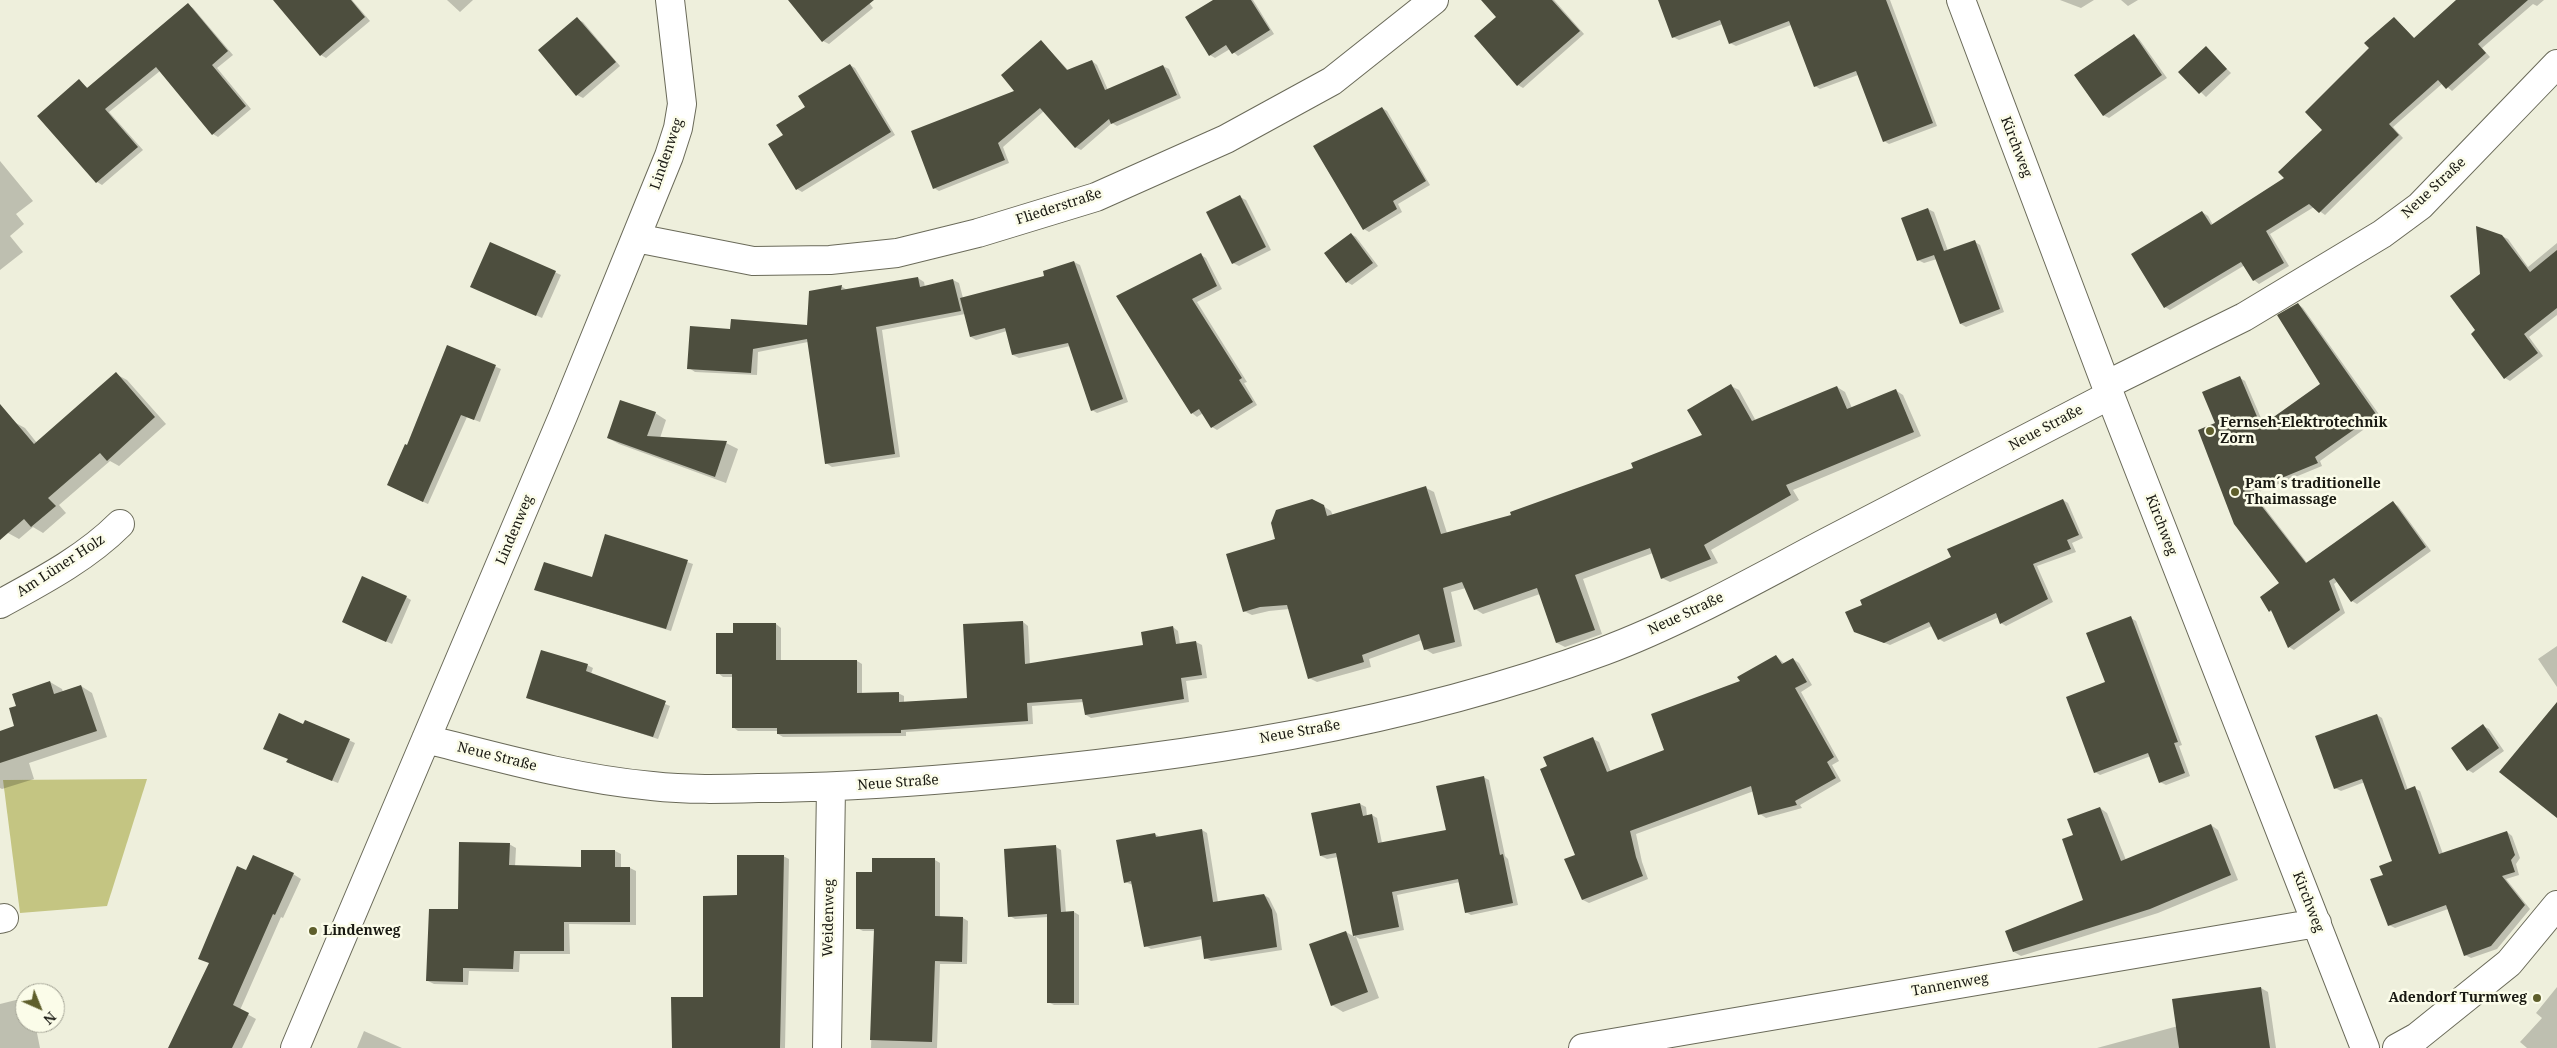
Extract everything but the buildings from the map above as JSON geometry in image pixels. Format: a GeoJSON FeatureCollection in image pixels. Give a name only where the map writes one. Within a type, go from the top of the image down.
{"type":"FeatureCollection","features":[{"type":"Feature","properties":{"kind":"street","name":"Lindenweg"},"geometry":{"type":"LineString","coordinates":[[295,1048],[564,416],[672,146],[678,128],[682,104],[670,0]]}},
{"type":"Feature","properties":{"kind":"street","name":"Fliederstraße"},"geometry":{"type":"LineString","coordinates":[[636,238],[753,261],[830,260],[897,253],[978,233],[1096,197],[1226,139],[1332,81],[1434,0]]}},
{"type":"Feature","properties":{"kind":"street","name":"Kirchweg"},"geometry":{"type":"LineString","coordinates":[[1960,0],[2108,390],[2365,1048]]}},
{"type":"Feature","properties":{"kind":"street","name":"Neue Straße"},"geometry":{"type":"LineString","coordinates":[[426,739],[581,777],[622,783],[656,787],[720,789],[831,787],[1035,771],[1213,747],[1384,716],[1519,680],[1606,650],[1712,601],[2244,317],[2382,234],[2420,206],[2557,64]]}},
{"type":"Feature","properties":{"kind":"street","name":"Am Lüner Holz"},"geometry":{"type":"LineString","coordinates":[[0,604],[44,580],[108,536],[120,524]]}},
{"type":"Feature","properties":{"kind":"street","name":"Weidenweg"},"geometry":{"type":"LineString","coordinates":[[827,1048],[831,787]]}},
{"type":"Feature","properties":{"kind":"street"},"geometry":{"type":"LineString","coordinates":[[2397,1048],[2417,1037],[2509,963],[2557,905]]}},
{"type":"Feature","properties":{"kind":"street","name":"Tannenweg"},"geometry":{"type":"LineString","coordinates":[[1583,1048],[2317,923]]}},
{"type":"Feature","properties":{"kind":"green space"},"geometry":{"type":"Polygon","coordinates":[[[147,779],[107,906],[20,913],[3,780],[147,779]]]}},
{"type":"Feature","properties":{"kind":"place","name":"Fernseh-Elektrotechnik Zorn"},"geometry":{"type":"Point","coordinates":[2210,431]}},
{"type":"Feature","properties":{"kind":"place","name":"Pam´s traditionelle Thaimassage"},"geometry":{"type":"Point","coordinates":[2235,492]}},
{"type":"Feature","properties":{"kind":"place","name":"Lindenweg"},"geometry":{"type":"Point","coordinates":[313,931]}},
{"type":"Feature","properties":{"kind":"place","name":"Adendorf Turmweg"},"geometry":{"type":"Point","coordinates":[2537,998]}}]}
